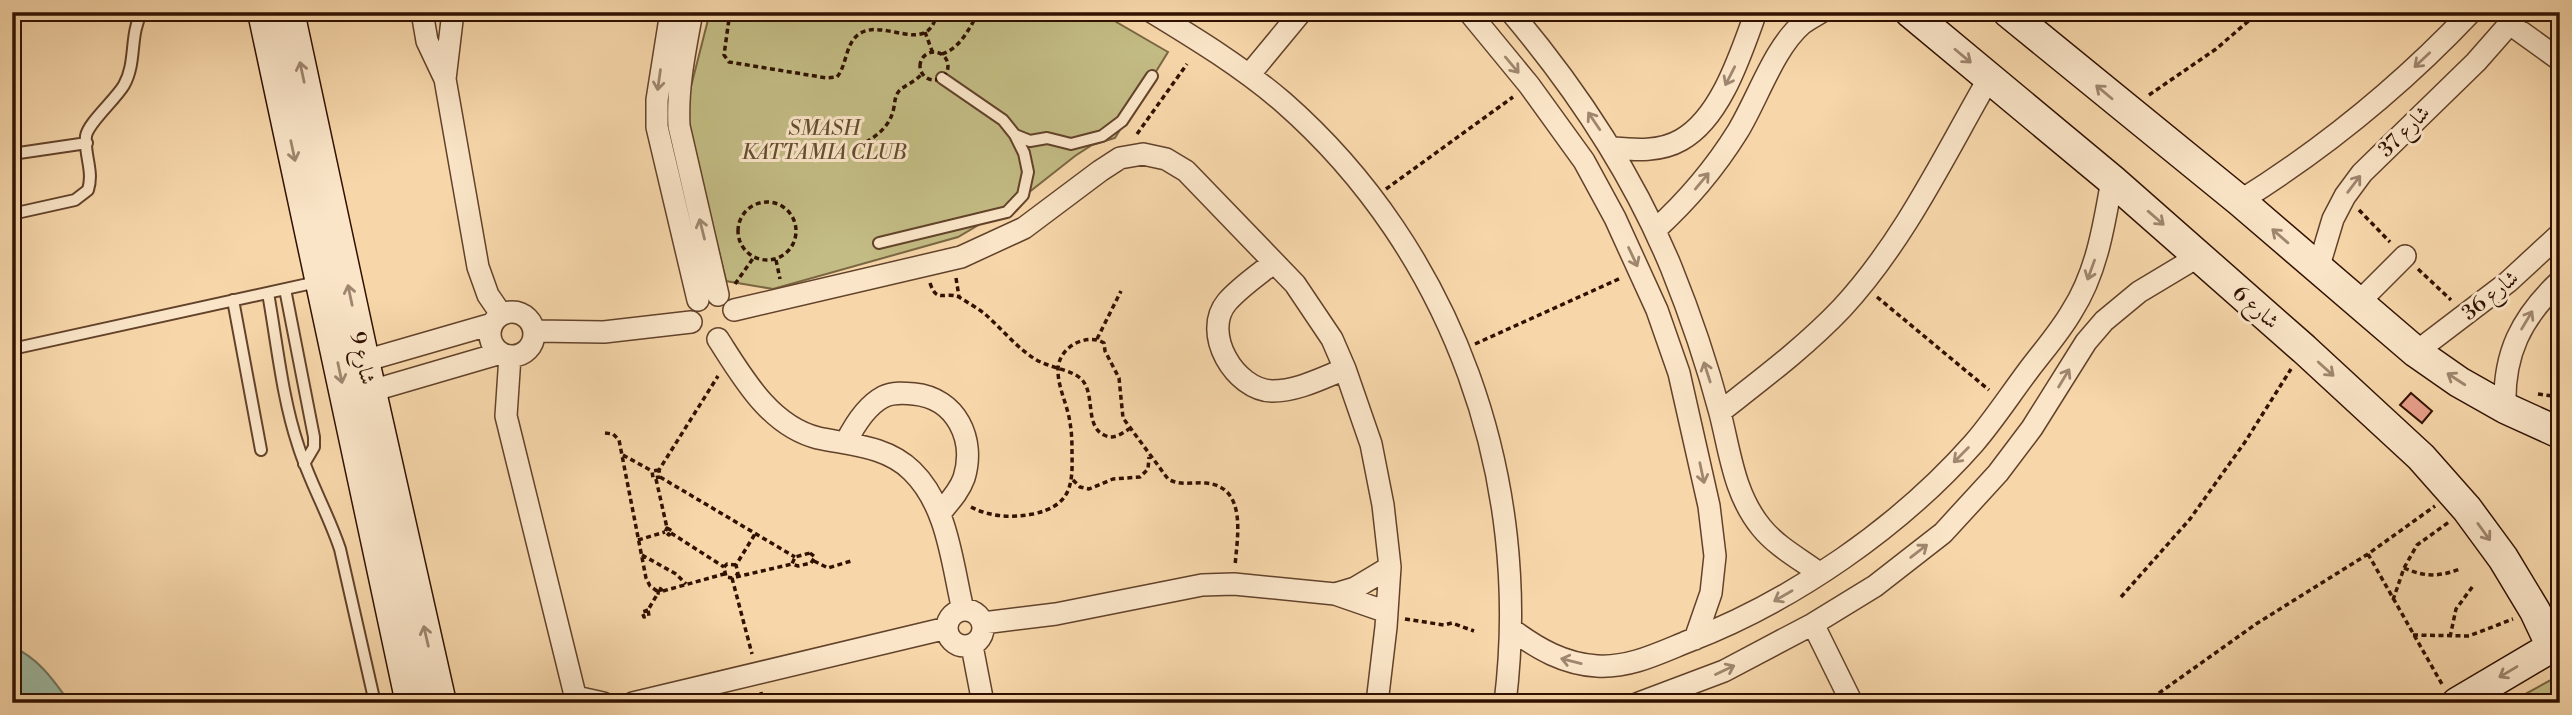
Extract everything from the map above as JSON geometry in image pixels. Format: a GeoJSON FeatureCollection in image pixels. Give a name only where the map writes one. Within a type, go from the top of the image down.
{"type":"FeatureCollection","features":[{"type":"Feature","properties":{"kind":"street","name":"شارع 9"},"geometry":{"type":"LineString","coordinates":[[263,12],[320,281],[425,698]]}},
{"type":"Feature","properties":{"kind":"street","name":"شارع 9"},"geometry":{"type":"LineString","coordinates":[[289,12],[371,391],[425,698]]}},
{"type":"Feature","properties":{"kind":"street"},"geometry":{"type":"LineString","coordinates":[[422,12],[427,41],[445,79],[478,267],[497,319],[490,335],[493,345],[506,355]]}},
{"type":"Feature","properties":{"kind":"street"},"geometry":{"type":"LineString","coordinates":[[445,79],[453,12]]}},
{"type":"Feature","properties":{"kind":"street"},"geometry":{"type":"LineString","coordinates":[[671,12],[657,100],[657,127],[719,301],[732,328],[718,339],[701,336],[691,322],[691,314],[719,301],[961,257],[1024,228],[1120,159],[1143,154],[1166,159],[1186,171],[1295,284],[1332,339],[1345,369],[1371,444],[1383,505],[1390,567],[1377,703]]}},
{"type":"Feature","properties":{"kind":"street"},"geometry":{"type":"LineString","coordinates":[[692,12],[680,78],[679,126],[719,301]]}},
{"type":"Feature","properties":{"kind":"street"},"geometry":{"type":"LineString","coordinates":[[1152,12],[1212,48],[1249,75],[1315,133],[1406,247],[1435,297],[1460,351],[1495,461],[1505,521],[1511,583],[1511,629],[1504,703]]}},
{"type":"Feature","properties":{"kind":"street"},"geometry":{"type":"LineString","coordinates":[[1249,75],[1301,12]]}},
{"type":"Feature","properties":{"kind":"street"},"geometry":{"type":"LineString","coordinates":[[1469,12],[1529,85],[1584,161],[1615,218],[1657,310],[1679,373],[1709,506],[1715,556],[1711,593],[1695,639]]}},
{"type":"Feature","properties":{"kind":"street"},"geometry":{"type":"LineString","coordinates":[[1511,12],[1559,71],[1613,148],[1655,230],[1672,268],[1720,412],[1738,487],[1761,527],[1783,548],[1819,573]]}},
{"type":"Feature","properties":{"kind":"street"},"geometry":{"type":"LineString","coordinates":[[1613,148],[1638,151],[1662,148],[1680,141],[1696,130],[1723,91],[1756,12]]}},
{"type":"Feature","properties":{"kind":"street"},"geometry":{"type":"LineString","coordinates":[[1655,230],[1682,205],[1712,170],[1738,131],[1781,49],[1802,24],[1821,12]]}},
{"type":"Feature","properties":{"kind":"street","name":"شارع 6"},"geometry":{"type":"LineString","coordinates":[[1910,12],[2112,180],[2304,349],[2412,449],[2461,501],[2503,558],[2556,644]]}},
{"type":"Feature","properties":{"kind":"street"},"geometry":{"type":"LineString","coordinates":[[2008,12],[2126,111],[2240,201],[2416,352],[2459,382],[2505,408],[2560,433]]}},
{"type":"Feature","properties":{"kind":"street","name":"شارع 37"},"geometry":{"type":"LineString","coordinates":[[2240,201],[2303,160],[2365,113],[2471,12]]}},
{"type":"Feature","properties":{"kind":"street"},"geometry":{"type":"LineString","coordinates":[[2515,18],[2560,60]]}},
{"type":"Feature","properties":{"kind":"street","name":"شارع 37"},"geometry":{"type":"LineString","coordinates":[[2318,269],[2333,219],[2345,196],[2362,173],[2476,62],[2515,18]]}},
{"type":"Feature","properties":{"kind":"street"},"geometry":{"type":"LineString","coordinates":[[1720,412],[1802,347],[1862,284],[1910,216],[1989,78]]}},
{"type":"Feature","properties":{"kind":"street"},"geometry":{"type":"LineString","coordinates":[[1511,629],[1537,649],[1567,661],[1598,666],[1630,664],[1695,639],[1781,597],[1851,553],[1915,501],[1974,443],[2073,311],[2091,272],[2112,180]]}},
{"type":"Feature","properties":{"kind":"street","name":"شارع 36"},"geometry":{"type":"LineString","coordinates":[[2416,352],[2508,282],[2560,234]]}},
{"type":"Feature","properties":{"kind":"street"},"geometry":{"type":"LineString","coordinates":[[1639,703],[1724,671],[1813,624],[1875,586],[1943,533],[1998,473],[2025,437],[2086,342],[2104,321],[2139,292],[2199,256]]}},
{"type":"Feature","properties":{"kind":"street"},"geometry":{"type":"LineString","coordinates":[[2358,303],[2405,256]]}},
{"type":"Feature","properties":{"kind":"street"},"geometry":{"type":"LineString","coordinates":[[1273,263],[1226,303],[1217,325],[1220,346],[1234,369],[1252,386],[1270,391],[1293,389],[1345,369]]}},
{"type":"Feature","properties":{"kind":"street","name":"شارع 36"},"geometry":{"type":"LineString","coordinates":[[2505,408],[2508,365],[2515,340],[2527,317],[2560,281]]}},
{"type":"Feature","properties":{"kind":"street"},"geometry":{"type":"LineString","coordinates":[[364,361],[518,312],[532,322],[535,331],[534,341],[529,349],[520,355],[506,355],[371,391]]}},
{"type":"Feature","properties":{"kind":"street"},"geometry":{"type":"LineString","coordinates":[[535,331],[604,332],[691,322]]}},
{"type":"Feature","properties":{"kind":"street"},"geometry":{"type":"LineString","coordinates":[[718,339],[746,383],[766,406],[789,425],[816,437],[846,442],[893,456],[913,471],[940,513],[962,610]]}},
{"type":"Feature","properties":{"kind":"street"},"geometry":{"type":"LineString","coordinates":[[506,355],[506,416],[577,700],[603,703]]}},
{"type":"Feature","properties":{"kind":"street"},"geometry":{"type":"LineString","coordinates":[[846,442],[862,415],[883,398],[900,392],[924,395],[946,407],[964,427],[967,452],[964,476],[957,493],[940,513]]}},
{"type":"Feature","properties":{"kind":"street"},"geometry":{"type":"LineString","coordinates":[[1335,594],[1355,588],[1390,567]]}},
{"type":"Feature","properties":{"kind":"street"},"geometry":{"type":"LineString","coordinates":[[983,623],[1056,614],[1202,585],[1234,584],[1335,594],[1387,614]]}},
{"type":"Feature","properties":{"kind":"street"},"geometry":{"type":"LineString","coordinates":[[962,610],[979,615],[983,623],[984,632],[972,646],[962,647],[948,636],[949,620],[962,610]]}},
{"type":"Feature","properties":{"kind":"street"},"geometry":{"type":"LineString","coordinates":[[1813,624],[1852,703]]}},
{"type":"Feature","properties":{"kind":"street"},"geometry":{"type":"LineString","coordinates":[[633,703],[947,628]]}},
{"type":"Feature","properties":{"kind":"street"},"geometry":{"type":"LineString","coordinates":[[2452,697],[2556,644]]}},
{"type":"Feature","properties":{"kind":"street"},"geometry":{"type":"LineString","coordinates":[[972,646],[983,703]]}},
{"type":"Feature","properties":{"kind":"lane"},"geometry":{"type":"LineString","coordinates":[[12,214],[75,200],[82,196],[91,181],[87,143],[89,128],[108,107],[130,73],[136,23],[142,12]]}},
{"type":"Feature","properties":{"kind":"lane"},"geometry":{"type":"LineString","coordinates":[[1016,135],[1031,141],[1047,138],[1071,144],[1102,136],[1122,121],[1152,76]]}},
{"type":"Feature","properties":{"kind":"lane"},"geometry":{"type":"LineString","coordinates":[[879,243],[1007,212],[1023,195],[1028,172],[1016,135],[1003,120],[942,78]]}},
{"type":"Feature","properties":{"kind":"lane"},"geometry":{"type":"LineString","coordinates":[[12,131],[14,153],[87,143]]}},
{"type":"Feature","properties":{"kind":"lane"},"geometry":{"type":"LineString","coordinates":[[984,219],[996,242]]}},
{"type":"Feature","properties":{"kind":"lane"},"geometry":{"type":"LineString","coordinates":[[12,349],[320,281]]}},
{"type":"Feature","properties":{"kind":"lane"},"geometry":{"type":"LineString","coordinates":[[285,289],[314,436],[314,447],[304,464]]}},
{"type":"Feature","properties":{"kind":"lane"},"geometry":{"type":"LineString","coordinates":[[268,293],[292,428],[304,464],[340,549],[375,703]]}},
{"type":"Feature","properties":{"kind":"lane"},"geometry":{"type":"LineString","coordinates":[[233,300],[261,450]]}},
{"type":"Feature","properties":{"kind":"path"},"geometry":{"type":"LineString","coordinates":[[730,12],[724,55],[730,62],[827,78],[836,77],[843,70],[849,48],[860,33],[878,30],[918,36],[935,22],[937,12]]}},
{"type":"Feature","properties":{"kind":"path"},"geometry":{"type":"LineString","coordinates":[[943,54],[952,51],[958,44],[979,12]]}},
{"type":"Feature","properties":{"kind":"path"},"geometry":{"type":"LineString","coordinates":[[2126,111],[2216,50],[2259,12]]}},
{"type":"Feature","properties":{"kind":"path"},"geometry":{"type":"LineString","coordinates":[[925,32],[932,51]]}},
{"type":"Feature","properties":{"kind":"path"},"geometry":{"type":"LineString","coordinates":[[1120,159],[1187,64]]}},
{"type":"Feature","properties":{"kind":"path"},"geometry":{"type":"LineString","coordinates":[[866,142],[879,134],[888,123],[900,90],[922,74]]}},
{"type":"Feature","properties":{"kind":"path"},"geometry":{"type":"LineString","coordinates":[[1371,200],[1529,85]]}},
{"type":"Feature","properties":{"kind":"path"},"geometry":{"type":"LineString","coordinates":[[761,202],[779,204],[796,224],[794,241],[790,249],[775,259],[754,257],[741,244],[741,218],[746,211],[761,202]]}},
{"type":"Feature","properties":{"kind":"path"},"geometry":{"type":"LineString","coordinates":[[719,301],[754,257]]}},
{"type":"Feature","properties":{"kind":"path"},"geometry":{"type":"LineString","coordinates":[[959,297],[956,280],[961,257]]}},
{"type":"Feature","properties":{"kind":"path"},"geometry":{"type":"LineString","coordinates":[[924,265],[933,292],[939,296],[959,297],[983,312],[1034,358],[1058,370],[1071,371],[1082,379],[1089,390],[1093,422],[1105,436],[1115,437],[1129,429]]}},
{"type":"Feature","properties":{"kind":"path"},"geometry":{"type":"LineString","coordinates":[[1460,351],[1639,270]]}},
{"type":"Feature","properties":{"kind":"path"},"geometry":{"type":"LineString","coordinates":[[1862,284],[2004,402]]}},
{"type":"Feature","properties":{"kind":"path"},"geometry":{"type":"LineString","coordinates":[[1097,339],[1121,291]]}},
{"type":"Feature","properties":{"kind":"path"},"geometry":{"type":"LineString","coordinates":[[957,493],[972,508],[996,516],[1021,516],[1057,506],[1073,480],[1071,425],[1058,370],[1060,359],[1075,343],[1097,339],[1104,343],[1105,351],[1119,378],[1123,418],[1168,480],[1174,483],[1209,483],[1223,489],[1233,500],[1238,514],[1234,584]]}},
{"type":"Feature","properties":{"kind":"path"},"geometry":{"type":"LineString","coordinates":[[2121,597],[2189,519],[2245,442],[2304,349]]}},
{"type":"Feature","properties":{"kind":"path"},"geometry":{"type":"LineString","coordinates":[[666,530],[659,470],[730,357]]}},
{"type":"Feature","properties":{"kind":"path"},"geometry":{"type":"LineString","coordinates":[[605,433],[613,434],[619,440],[646,578],[650,586],[659,591],[724,574],[733,578],[792,564],[797,566],[814,561],[828,568],[851,561]]}},
{"type":"Feature","properties":{"kind":"path"},"geometry":{"type":"LineString","coordinates":[[622,454],[652,471],[659,470]]}},
{"type":"Feature","properties":{"kind":"path"},"geometry":{"type":"LineString","coordinates":[[1073,480],[1080,487],[1090,489],[1114,479],[1140,477],[1148,469],[1149,457]]}},
{"type":"Feature","properties":{"kind":"path"},"geometry":{"type":"LineString","coordinates":[[652,471],[653,478],[658,478],[795,558],[813,554],[814,561]]}},
{"type":"Feature","properties":{"kind":"path"},"geometry":{"type":"LineString","coordinates":[[2145,703],[2256,624],[2368,554],[2461,501]]}},
{"type":"Feature","properties":{"kind":"path"},"geometry":{"type":"LineString","coordinates":[[2393,600],[2404,568],[2417,545],[2461,501]]}},
{"type":"Feature","properties":{"kind":"path"},"geometry":{"type":"LineString","coordinates":[[638,540],[666,530]]}},
{"type":"Feature","properties":{"kind":"path"},"geometry":{"type":"LineString","coordinates":[[666,530],[724,567]]}},
{"type":"Feature","properties":{"kind":"path"},"geometry":{"type":"LineString","coordinates":[[755,534],[736,565],[738,569],[733,578],[757,674]]}},
{"type":"Feature","properties":{"kind":"path"},"geometry":{"type":"LineString","coordinates":[[2368,554],[2413,635],[2452,697]]}},
{"type":"Feature","properties":{"kind":"path"},"geometry":{"type":"LineString","coordinates":[[641,555],[676,574],[686,584]]}},
{"type":"Feature","properties":{"kind":"path"},"geometry":{"type":"LineString","coordinates":[[792,564],[795,558]]}},
{"type":"Feature","properties":{"kind":"path"},"geometry":{"type":"LineString","coordinates":[[724,567],[727,564],[736,565]]}},
{"type":"Feature","properties":{"kind":"path"},"geometry":{"type":"LineString","coordinates":[[724,567],[724,574]]}},
{"type":"Feature","properties":{"kind":"path"},"geometry":{"type":"LineString","coordinates":[[2404,568],[2431,576],[2460,569]]}},
{"type":"Feature","properties":{"kind":"path"},"geometry":{"type":"LineString","coordinates":[[2450,637],[2456,609],[2473,586]]}},
{"type":"Feature","properties":{"kind":"path"},"geometry":{"type":"LineString","coordinates":[[648,610],[659,591]]}},
{"type":"Feature","properties":{"kind":"path"},"geometry":{"type":"LineString","coordinates":[[2413,635],[2469,636],[2535,611]]}},
{"type":"Feature","properties":{"kind":"path"},"geometry":{"type":"LineString","coordinates":[[1387,614],[1444,625],[1452,622],[1474,631]]}},
{"type":"Feature","properties":{"kind":"green space","name":"SMASH KATTAMIA CLUB"},"geometry":{"type":"Polygon","coordinates":[[[710,12],[1099,12],[1168,52],[1115,138],[1092,145],[1075,156],[1014,204],[958,237],[773,289],[726,281],[685,110],[710,12]]]}},
{"type":"Feature","properties":{"kind":"green space"},"geometry":{"type":"Polygon","coordinates":[[[2560,675],[2560,703],[2509,703],[2560,675]]]}},
{"type":"Feature","properties":{"kind":"shaded area"},"geometry":{"type":"Polygon","coordinates":[[[12,647],[38,663],[70,703],[12,703],[12,647]]]}},
{"type":"Feature","properties":{"kind":"building"},"geometry":{"type":"Polygon","coordinates":[[[2411,393],[2432,411],[2422,423],[2400,405],[2411,393]]]}}]}
